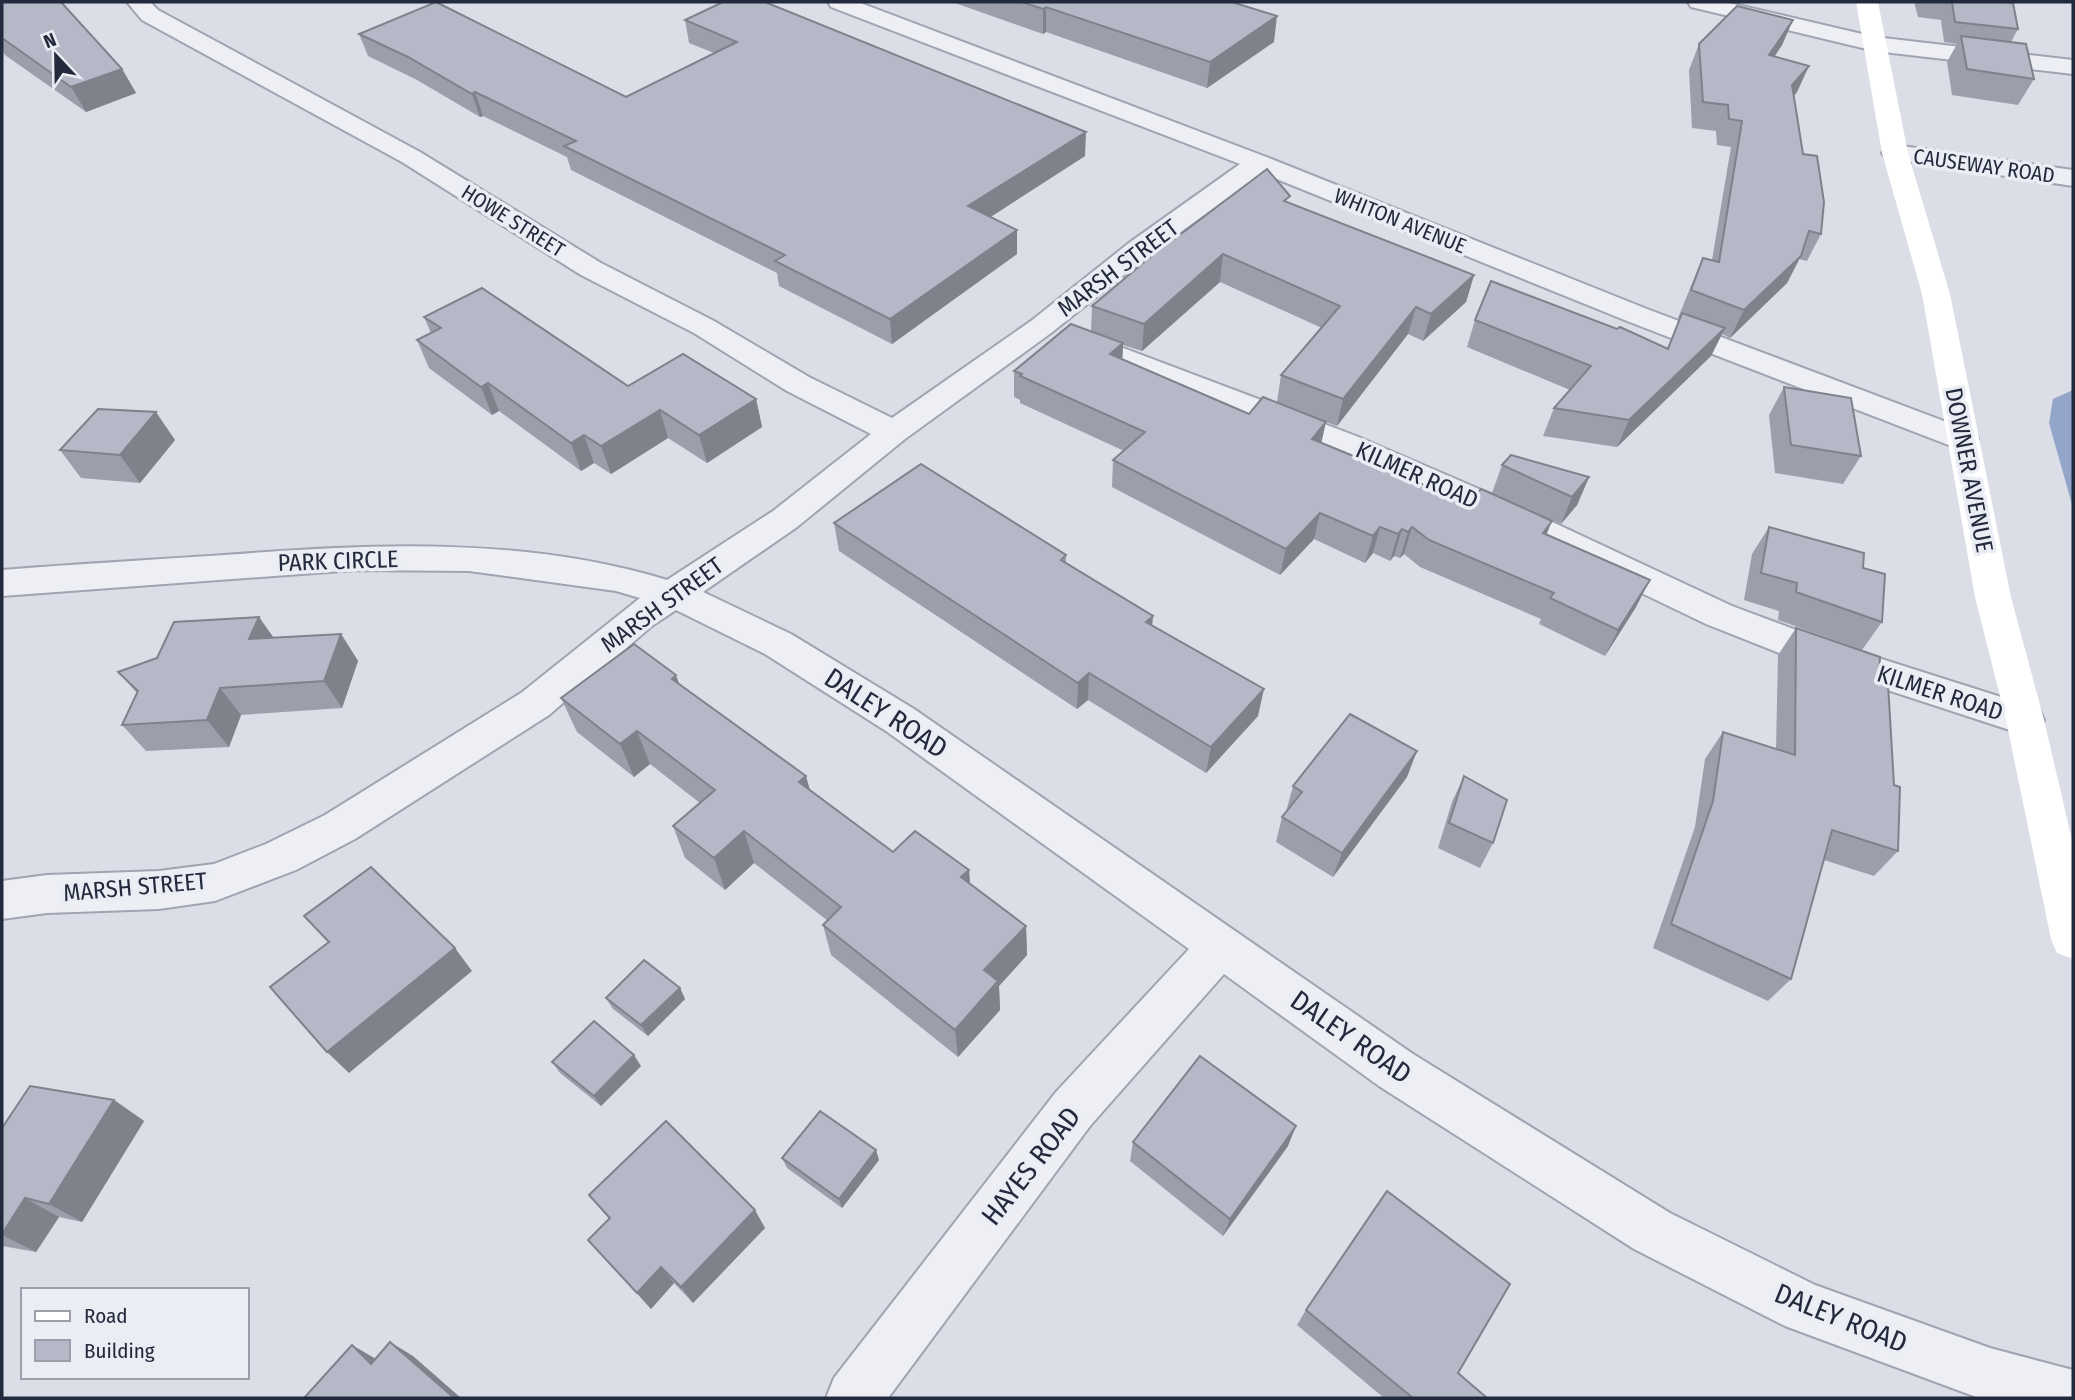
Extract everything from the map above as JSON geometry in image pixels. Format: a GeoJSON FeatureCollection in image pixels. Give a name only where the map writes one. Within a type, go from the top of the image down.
{"type":"FeatureCollection","features":[{"type":"Feature","properties":{"kind":"street","name":"HOWE STREET"},"geometry":{"type":"LineString","coordinates":[[138,2],[150,15],[401,151],[591,269],[704,327],[798,384],[894,432]]}},
{"type":"Feature","properties":{"kind":"street","name":"WHITON AVENUE"},"geometry":{"type":"LineString","coordinates":[[838,2],[1260,163],[1624,310],[1962,439]]}},
{"type":"Feature","properties":{"kind":"street"},"geometry":{"type":"LineString","coordinates":[[1699,2],[1875,44],[2073,67]]}},
{"type":"Feature","properties":{"kind":"street","name":"DOWNER AVENUE"},"geometry":{"type":"LineString","coordinates":[[1867,2],[1895,153],[1936,294],[1993,597],[2025,720],[2073,939]]}},
{"type":"Feature","properties":{"kind":"street","name":"CAUSEWAY ROAD"},"geometry":{"type":"LineString","coordinates":[[1895,153],[2073,178]]}},
{"type":"Feature","properties":{"kind":"street","name":"MARSH STREET"},"geometry":{"type":"LineString","coordinates":[[2,900],[47,894],[159,890],[215,882],[281,857],[340,827],[535,704],[640,616],[785,519],[894,432],[1041,327],[1139,249],[1260,163]]}},
{"type":"Feature","properties":{"kind":"street","name":"KILMER ROAD"},"geometry":{"type":"LineString","coordinates":[[1041,327],[1140,362],[1345,443],[1504,513],[1719,615],[1815,652],[2025,720]]}},
{"type":"Feature","properties":{"kind":"street","name":"PARK CIRCLE"},"geometry":{"type":"LineString","coordinates":[[2,583],[356,558],[470,559],[617,578],[671,595]]}},
{"type":"Feature","properties":{"kind":"street","name":"DALEY ROAD"},"geometry":{"type":"LineString","coordinates":[[671,595],[690,601],[778,644],[901,720],[1396,1070],[1652,1231],[1804,1307],[1990,1375],[2073,1398]]}},
{"type":"Feature","properties":{"kind":"street","name":"HAYES ROAD"},"geometry":{"type":"LineString","coordinates":[[853,1398],[1073,1110],[1221,946]]}},
{"type":"Feature","properties":{"kind":"water"},"geometry":{"type":"Polygon","coordinates":[[[2073,390],[2073,508],[2049,423],[2053,399],[2073,390]]]}},
{"type":"Feature","properties":{"kind":"building"},"geometry":{"type":"Polygon","coordinates":[[[2,2],[61,2],[122,69],[71,87],[2,38],[2,2]]]}},
{"type":"Feature","properties":{"kind":"building"},"geometry":{"type":"Polygon","coordinates":[[[436,2],[626,97],[737,42],[685,20],[723,2],[765,2],[1086,132],[968,206],[1017,230],[890,319],[775,261],[785,255],[564,146],[576,141],[475,92],[472,94],[408,57],[359,34],[436,2]]]}},
{"type":"Feature","properties":{"kind":"building"},"geometry":{"type":"Polygon","coordinates":[[[1022,2],[1232,2],[1277,16],[1210,62],[1046,7],[1043,9],[1022,2]]]}},
{"type":"Feature","properties":{"kind":"building"},"geometry":{"type":"Polygon","coordinates":[[[1952,2],[2013,3],[2018,29],[1955,22],[1952,2]]]}},
{"type":"Feature","properties":{"kind":"building"},"geometry":{"type":"Polygon","coordinates":[[[1737,6],[1793,20],[1769,55],[1809,66],[1792,85],[1803,154],[1817,156],[1824,202],[1821,234],[1809,231],[1801,256],[1744,310],[1691,290],[1703,258],[1719,262],[1742,121],[1729,119],[1728,105],[1703,102],[1699,44],[1737,6]]]}},
{"type":"Feature","properties":{"kind":"building"},"geometry":{"type":"Polygon","coordinates":[[[1961,36],[2026,44],[2034,79],[1967,69],[1961,36]]]}},
{"type":"Feature","properties":{"kind":"building"},"geometry":{"type":"Polygon","coordinates":[[[1267,169],[1290,196],[1284,201],[1474,275],[1431,314],[1416,307],[1343,399],[1281,375],[1340,306],[1223,254],[1144,324],[1092,306],[1149,258],[1267,169]]]}},
{"type":"Feature","properties":{"kind":"building"},"geometry":{"type":"Polygon","coordinates":[[[1491,281],[1617,329],[1620,327],[1668,349],[1682,313],[1725,328],[1629,420],[1554,408],[1591,366],[1475,320],[1491,281]]]}},
{"type":"Feature","properties":{"kind":"building"},"geometry":{"type":"Polygon","coordinates":[[[482,288],[628,386],[683,354],[756,399],[699,435],[660,410],[601,446],[584,435],[571,443],[488,383],[481,387],[417,340],[441,328],[424,317],[482,288]]]}},
{"type":"Feature","properties":{"kind":"building"},"geometry":{"type":"Polygon","coordinates":[[[1071,324],[1123,343],[1110,354],[1249,414],[1263,397],[1326,422],[1312,439],[1468,503],[1481,489],[1497,496],[1552,521],[1543,533],[1650,580],[1618,630],[1550,598],[1554,593],[1429,540],[1412,527],[1408,532],[1402,529],[1398,534],[1380,527],[1373,536],[1320,513],[1286,549],[1113,460],[1145,432],[1014,371],[1071,324]]]}},
{"type":"Feature","properties":{"kind":"building"},"geometry":{"type":"Polygon","coordinates":[[[1784,387],[1851,398],[1861,456],[1791,445],[1784,387]]]}},
{"type":"Feature","properties":{"kind":"building"},"geometry":{"type":"Polygon","coordinates":[[[98,409],[156,412],[120,455],[60,450],[98,409]]]}},
{"type":"Feature","properties":{"kind":"building"},"geometry":{"type":"Polygon","coordinates":[[[1511,455],[1589,477],[1572,497],[1502,465],[1511,455]]]}},
{"type":"Feature","properties":{"kind":"building"},"geometry":{"type":"Polygon","coordinates":[[[921,464],[1066,555],[1061,560],[1153,616],[1146,622],[1264,689],[1211,747],[1089,673],[1078,683],[834,523],[921,464]]]}},
{"type":"Feature","properties":{"kind":"building"},"geometry":{"type":"Polygon","coordinates":[[[1769,527],[1864,553],[1863,568],[1885,574],[1882,622],[1796,592],[1797,583],[1761,573],[1769,527]]]}},
{"type":"Feature","properties":{"kind":"building"},"geometry":{"type":"Polygon","coordinates":[[[259,617],[249,639],[341,634],[324,681],[220,688],[207,720],[122,725],[138,691],[118,672],[157,658],[174,622],[259,617]]]}},
{"type":"Feature","properties":{"kind":"building"},"geometry":{"type":"Polygon","coordinates":[[[1796,628],[1880,657],[1879,681],[1888,684],[1894,785],[1900,787],[1898,851],[1832,830],[1791,979],[1671,924],[1713,801],[1723,732],[1795,755],[1796,628]]]}},
{"type":"Feature","properties":{"kind":"building"},"geometry":{"type":"Polygon","coordinates":[[[634,644],[676,675],[672,679],[806,776],[799,782],[893,852],[915,831],[969,870],[961,877],[1026,926],[984,970],[998,981],[955,1030],[823,925],[841,907],[744,831],[714,858],[673,826],[715,790],[637,731],[620,744],[561,698],[634,644]]]}},
{"type":"Feature","properties":{"kind":"building"},"geometry":{"type":"Polygon","coordinates":[[[1350,714],[1417,751],[1342,853],[1282,817],[1302,792],[1293,786],[1350,714]]]}},
{"type":"Feature","properties":{"kind":"building"},"geometry":{"type":"Polygon","coordinates":[[[1464,776],[1507,800],[1493,843],[1449,823],[1464,776]]]}},
{"type":"Feature","properties":{"kind":"building"},"geometry":{"type":"Polygon","coordinates":[[[371,867],[455,948],[327,1052],[270,987],[329,942],[304,916],[371,867]]]}},
{"type":"Feature","properties":{"kind":"building"},"geometry":{"type":"Polygon","coordinates":[[[644,960],[680,988],[641,1025],[606,998],[644,960]]]}},
{"type":"Feature","properties":{"kind":"building"},"geometry":{"type":"Polygon","coordinates":[[[594,1021],[634,1055],[594,1096],[552,1062],[594,1021]]]}},
{"type":"Feature","properties":{"kind":"building"},"geometry":{"type":"Polygon","coordinates":[[[1200,1056],[1296,1126],[1230,1219],[1133,1142],[1200,1056]]]}},
{"type":"Feature","properties":{"kind":"building"},"geometry":{"type":"Polygon","coordinates":[[[30,1086],[114,1100],[49,1204],[25,1198],[2,1234],[2,1128],[30,1086]]]}},
{"type":"Feature","properties":{"kind":"building"},"geometry":{"type":"Polygon","coordinates":[[[820,1111],[876,1150],[839,1199],[782,1158],[820,1111]]]}},
{"type":"Feature","properties":{"kind":"building"},"geometry":{"type":"Polygon","coordinates":[[[666,1121],[755,1210],[681,1287],[661,1267],[637,1293],[588,1240],[610,1218],[589,1195],[666,1121]]]}},
{"type":"Feature","properties":{"kind":"building"},"geometry":{"type":"Polygon","coordinates":[[[1387,1191],[1510,1284],[1458,1373],[1487,1398],[1413,1398],[1306,1310],[1387,1191]]]}},
{"type":"Feature","properties":{"kind":"building"},"geometry":{"type":"Polygon","coordinates":[[[390,1342],[453,1397],[304,1398],[352,1345],[371,1364],[390,1342]]]}}]}
